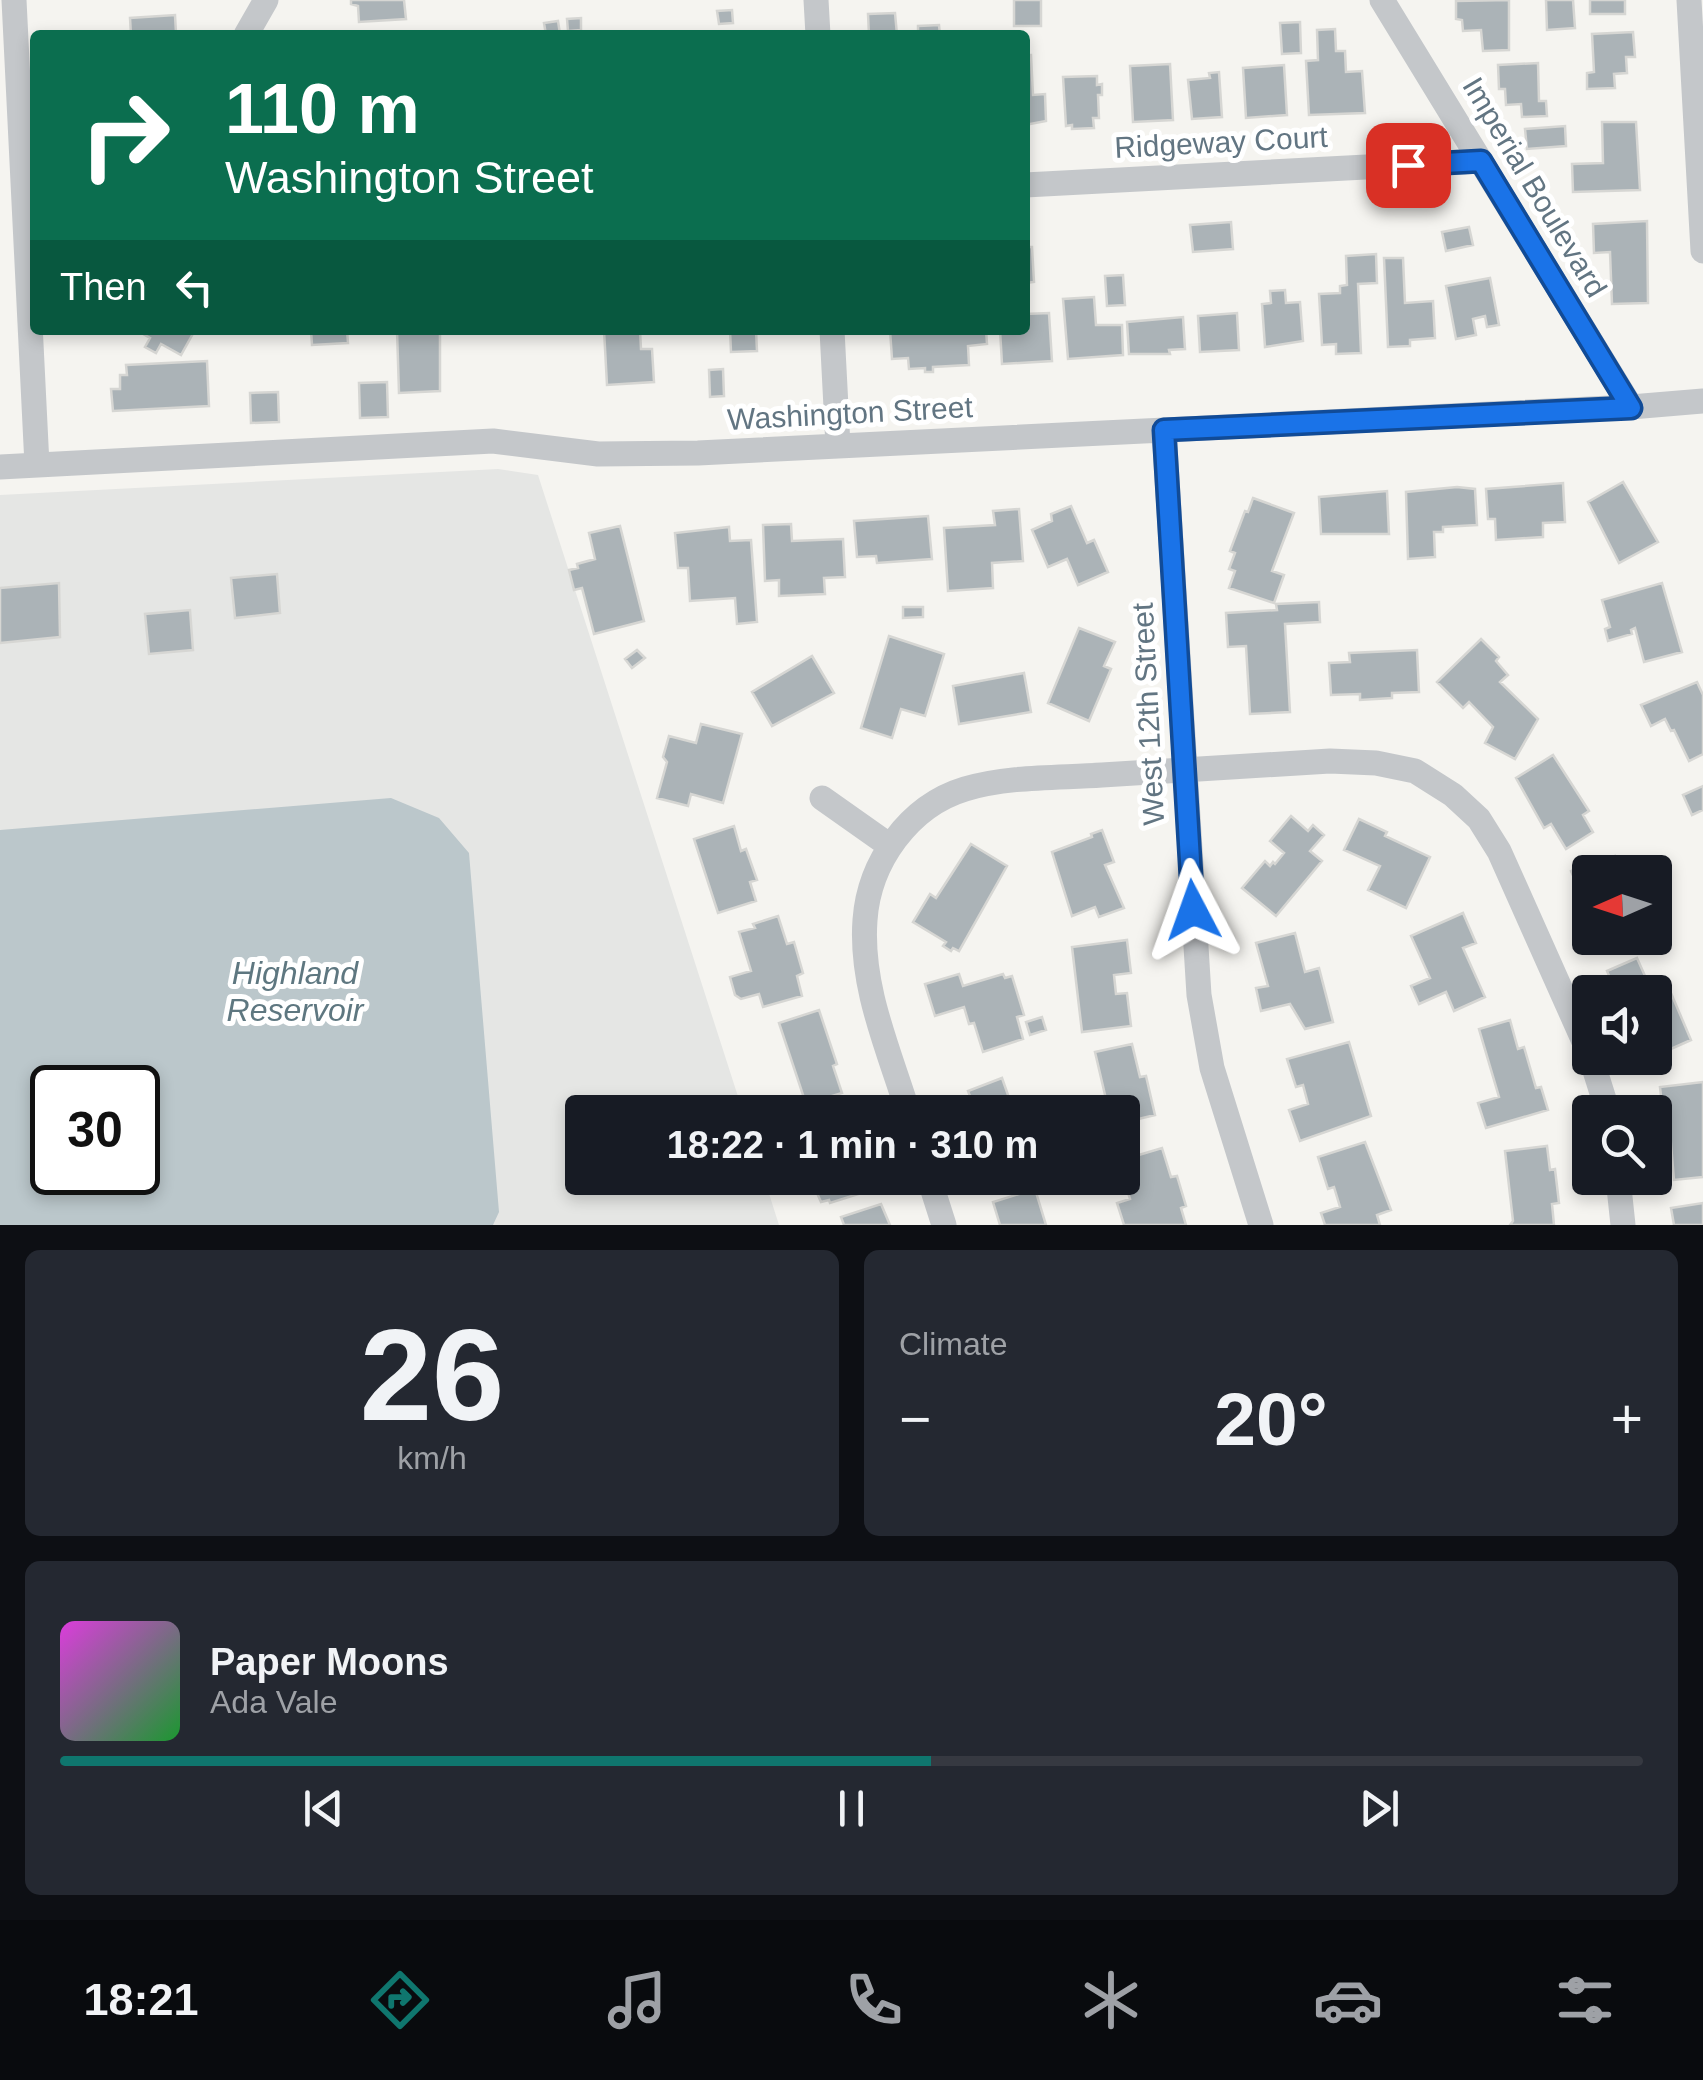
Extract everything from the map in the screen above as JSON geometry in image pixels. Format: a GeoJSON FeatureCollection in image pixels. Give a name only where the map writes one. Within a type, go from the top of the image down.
{"type":"FeatureCollection","features":[{"type":"Feature","properties":{"kind":"street"},"geometry":{"type":"LineString","coordinates":[[14,0],[30,266]]}},
{"type":"Feature","properties":{"kind":"street"},"geometry":{"type":"LineString","coordinates":[[249,30],[266,0]]}},
{"type":"Feature","properties":{"kind":"street"},"geometry":{"type":"LineString","coordinates":[[816,0],[818,30]]}},
{"type":"Feature","properties":{"kind":"street","name":"Imperial Boulevard"},"geometry":{"type":"LineString","coordinates":[[1382,0],[1631,408]]}},
{"type":"Feature","properties":{"kind":"street"},"geometry":{"type":"LineString","coordinates":[[1689,0],[1703,252]]}},
{"type":"Feature","properties":{"kind":"street","name":"Ridgeway Court"},"geometry":{"type":"LineString","coordinates":[[1030,186],[1481,161]]}},
{"type":"Feature","properties":{"kind":"street"},"geometry":{"type":"LineString","coordinates":[[34,335],[37,465]]}},
{"type":"Feature","properties":{"kind":"street"},"geometry":{"type":"LineString","coordinates":[[832,335],[838,446]]}},
{"type":"Feature","properties":{"kind":"street","name":"Washington Street"},"geometry":{"type":"LineString","coordinates":[[0,466],[493,441],[633,455],[1631,408],[1703,401]]}},
{"type":"Feature","properties":{"kind":"street","name":"West 12th Street"},"geometry":{"type":"LineString","coordinates":[[1164,430],[1203,1026],[1212,1068],[1261,1225]]}},
{"type":"Feature","properties":{"kind":"street"},"geometry":{"type":"LineString","coordinates":[[903,1095],[868,984],[865,918],[872,885],[890,846],[918,816],[963,790],[1025,779],[1330,762],[1376,763],[1414,771],[1453,795],[1479,820],[1500,851],[1572,1015]]}},
{"type":"Feature","properties":{"kind":"street"},"geometry":{"type":"LineString","coordinates":[[822,798],[890,846]]}},
{"type":"Feature","properties":{"kind":"street"},"geometry":{"type":"LineString","coordinates":[[934,1195],[944,1225]]}},
{"type":"Feature","properties":{"kind":"street"},"geometry":{"type":"LineString","coordinates":[[1620,1195],[1623,1225]]}},
{"type":"Feature","properties":{"kind":"shaded area"},"geometry":{"type":"Polygon","coordinates":[[[498,469],[538,475],[738,1095],[565,1095],[565,1195],[769,1195],[779,1225],[0,1225],[0,495],[498,469]]]}},
{"type":"Feature","properties":{"kind":"water","name":"Highland Reservoir"},"geometry":{"type":"Polygon","coordinates":[[[391,798],[439,818],[469,853],[499,1212],[493,1225],[0,1225],[0,830],[391,798]]]}},
{"type":"Feature","properties":{"kind":"building"},"geometry":{"type":"Polygon","coordinates":[[[351,0],[404,0],[406,19],[359,22],[358,6],[351,4],[351,0]]]}},
{"type":"Feature","properties":{"kind":"building"},"geometry":{"type":"Polygon","coordinates":[[[1014,0],[1041,0],[1041,26],[1014,26],[1014,0]]]}},
{"type":"Feature","properties":{"kind":"building"},"geometry":{"type":"Polygon","coordinates":[[[1509,0],[1509,50],[1483,51],[1481,30],[1463,31],[1462,20],[1456,19],[1456,1],[1509,0]]]}},
{"type":"Feature","properties":{"kind":"building"},"geometry":{"type":"Polygon","coordinates":[[[1546,0],[1573,0],[1575,28],[1547,30],[1546,0]]]}},
{"type":"Feature","properties":{"kind":"building"},"geometry":{"type":"Polygon","coordinates":[[[1590,0],[1625,0],[1625,14],[1590,14],[1590,0]]]}},
{"type":"Feature","properties":{"kind":"building"},"geometry":{"type":"Polygon","coordinates":[[[732,10],[733,23],[719,24],[717,11],[732,10]]]}},
{"type":"Feature","properties":{"kind":"building"},"geometry":{"type":"Polygon","coordinates":[[[895,13],[897,30],[869,30],[868,14],[895,13]]]}},
{"type":"Feature","properties":{"kind":"building"},"geometry":{"type":"Polygon","coordinates":[[[175,15],[176,30],[131,30],[130,18],[175,15]]]}},
{"type":"Feature","properties":{"kind":"building"},"geometry":{"type":"Polygon","coordinates":[[[581,18],[581,30],[568,30],[567,19],[581,18]]]}},
{"type":"Feature","properties":{"kind":"building"},"geometry":{"type":"Polygon","coordinates":[[[558,21],[559,30],[545,30],[544,23],[558,21]]]}},
{"type":"Feature","properties":{"kind":"building"},"geometry":{"type":"Polygon","coordinates":[[[1300,22],[1301,53],[1282,54],[1280,23],[1300,22]]]}},
{"type":"Feature","properties":{"kind":"building"},"geometry":{"type":"Polygon","coordinates":[[[939,25],[940,30],[918,30],[918,26],[939,25]]]}},
{"type":"Feature","properties":{"kind":"building"},"geometry":{"type":"Polygon","coordinates":[[[1335,29],[1336,51],[1345,51],[1346,72],[1362,71],[1365,113],[1309,115],[1306,61],[1318,60],[1317,30],[1335,29]]]}},
{"type":"Feature","properties":{"kind":"building"},"geometry":{"type":"Polygon","coordinates":[[[1633,32],[1635,57],[1626,57],[1627,73],[1614,74],[1615,88],[1587,89],[1587,73],[1594,72],[1592,34],[1633,32]]]}},
{"type":"Feature","properties":{"kind":"building"},"geometry":{"type":"Polygon","coordinates":[[[1030,55],[1033,95],[1045,94],[1046,121],[1030,124],[1030,55]]]}},
{"type":"Feature","properties":{"kind":"building"},"geometry":{"type":"Polygon","coordinates":[[[1538,63],[1539,101],[1546,101],[1547,116],[1522,117],[1521,104],[1506,105],[1505,89],[1499,89],[1498,65],[1538,63]]]}},
{"type":"Feature","properties":{"kind":"building"},"geometry":{"type":"Polygon","coordinates":[[[1170,64],[1173,120],[1133,122],[1130,66],[1170,64]]]}},
{"type":"Feature","properties":{"kind":"building"},"geometry":{"type":"Polygon","coordinates":[[[1284,65],[1287,115],[1246,118],[1243,68],[1284,65]]]}},
{"type":"Feature","properties":{"kind":"building"},"geometry":{"type":"Polygon","coordinates":[[[1219,72],[1222,117],[1192,119],[1188,80],[1210,78],[1209,73],[1219,72]]]}},
{"type":"Feature","properties":{"kind":"building"},"geometry":{"type":"Polygon","coordinates":[[[1097,76],[1102,95],[1098,95],[1099,118],[1093,118],[1094,128],[1066,126],[1063,77],[1097,76]]]}},
{"type":"Feature","properties":{"kind":"building"},"geometry":{"type":"Polygon","coordinates":[[[1602,122],[1636,122],[1640,190],[1573,192],[1572,164],[1603,163],[1602,122]]]}},
{"type":"Feature","properties":{"kind":"building"},"geometry":{"type":"Polygon","coordinates":[[[1565,126],[1566,146],[1527,149],[1525,129],[1565,126]]]}},
{"type":"Feature","properties":{"kind":"building"},"geometry":{"type":"Polygon","coordinates":[[[1647,221],[1648,303],[1612,304],[1610,252],[1594,253],[1593,224],[1647,221]]]}},
{"type":"Feature","properties":{"kind":"building"},"geometry":{"type":"Polygon","coordinates":[[[1231,222],[1233,249],[1193,252],[1190,225],[1231,222]]]}},
{"type":"Feature","properties":{"kind":"building"},"geometry":{"type":"Polygon","coordinates":[[[1469,227],[1473,245],[1446,251],[1442,232],[1469,227]]]}},
{"type":"Feature","properties":{"kind":"building"},"geometry":{"type":"Polygon","coordinates":[[[1030,247],[1032,247],[1034,282],[1030,282],[1030,247]]]}},
{"type":"Feature","properties":{"kind":"building"},"geometry":{"type":"Polygon","coordinates":[[[1376,254],[1377,283],[1358,284],[1361,353],[1336,354],[1336,344],[1322,345],[1319,294],[1340,293],[1340,286],[1347,285],[1346,256],[1376,254]]]}},
{"type":"Feature","properties":{"kind":"building"},"geometry":{"type":"Polygon","coordinates":[[[1384,258],[1403,258],[1405,303],[1433,301],[1435,338],[1410,340],[1410,346],[1388,347],[1384,258]]]}},
{"type":"Feature","properties":{"kind":"building"},"geometry":{"type":"Polygon","coordinates":[[[1123,275],[1125,305],[1107,306],[1105,276],[1123,275]]]}},
{"type":"Feature","properties":{"kind":"building"},"geometry":{"type":"Polygon","coordinates":[[[1490,278],[1499,325],[1487,327],[1485,316],[1473,319],[1476,335],[1456,339],[1446,286],[1490,278]]]}},
{"type":"Feature","properties":{"kind":"building"},"geometry":{"type":"Polygon","coordinates":[[[1285,290],[1286,303],[1300,302],[1303,341],[1265,347],[1262,304],[1271,303],[1270,291],[1285,290]]]}},
{"type":"Feature","properties":{"kind":"building"},"geometry":{"type":"Polygon","coordinates":[[[1094,297],[1096,325],[1122,325],[1123,355],[1068,359],[1063,299],[1094,297]]]}},
{"type":"Feature","properties":{"kind":"building"},"geometry":{"type":"Polygon","coordinates":[[[1049,313],[1052,361],[1002,364],[1000,335],[1030,335],[1030,314],[1049,313]]]}},
{"type":"Feature","properties":{"kind":"building"},"geometry":{"type":"Polygon","coordinates":[[[1237,313],[1239,350],[1200,352],[1198,316],[1237,313]]]}},
{"type":"Feature","properties":{"kind":"building"},"geometry":{"type":"Polygon","coordinates":[[[1183,317],[1185,349],[1169,350],[1170,354],[1129,354],[1127,322],[1183,317]]]}},
{"type":"Feature","properties":{"kind":"building"},"geometry":{"type":"Polygon","coordinates":[[[145,335],[192,335],[181,355],[161,344],[156,353],[145,347],[150,338],[145,335]]]}},
{"type":"Feature","properties":{"kind":"building"},"geometry":{"type":"Polygon","coordinates":[[[311,335],[347,335],[348,343],[312,345],[311,335]]]}},
{"type":"Feature","properties":{"kind":"building"},"geometry":{"type":"Polygon","coordinates":[[[397,335],[440,335],[440,391],[399,393],[397,335]]]}},
{"type":"Feature","properties":{"kind":"building"},"geometry":{"type":"Polygon","coordinates":[[[604,335],[640,335],[641,349],[652,349],[654,382],[607,385],[604,335]]]}},
{"type":"Feature","properties":{"kind":"building"},"geometry":{"type":"Polygon","coordinates":[[[730,335],[756,335],[757,351],[731,352],[730,335]]]}},
{"type":"Feature","properties":{"kind":"building"},"geometry":{"type":"Polygon","coordinates":[[[890,335],[986,335],[987,344],[968,346],[969,365],[933,367],[933,372],[925,372],[925,368],[909,369],[908,358],[892,359],[890,335]]]}},
{"type":"Feature","properties":{"kind":"building"},"geometry":{"type":"Polygon","coordinates":[[[207,361],[209,406],[113,411],[111,389],[120,389],[120,375],[127,375],[126,365],[207,361]]]}},
{"type":"Feature","properties":{"kind":"building"},"geometry":{"type":"Polygon","coordinates":[[[723,369],[724,396],[710,397],[709,370],[723,369]]]}},
{"type":"Feature","properties":{"kind":"building"},"geometry":{"type":"Polygon","coordinates":[[[387,382],[388,417],[360,418],[359,383],[387,382]]]}},
{"type":"Feature","properties":{"kind":"building"},"geometry":{"type":"Polygon","coordinates":[[[278,392],[279,422],[251,423],[250,393],[278,392]]]}},
{"type":"Feature","properties":{"kind":"building"},"geometry":{"type":"Polygon","coordinates":[[[1623,482],[1658,542],[1619,563],[1588,502],[1623,482]]]}},
{"type":"Feature","properties":{"kind":"building"},"geometry":{"type":"Polygon","coordinates":[[[1563,483],[1565,522],[1543,523],[1543,537],[1496,540],[1495,519],[1488,519],[1486,489],[1563,483]]]}},
{"type":"Feature","properties":{"kind":"building"},"geometry":{"type":"Polygon","coordinates":[[[1475,489],[1477,525],[1443,527],[1443,532],[1434,532],[1435,557],[1408,559],[1406,492],[1475,489]]]}},
{"type":"Feature","properties":{"kind":"building"},"geometry":{"type":"Polygon","coordinates":[[[1387,491],[1389,534],[1321,534],[1319,497],[1387,491]]]}},
{"type":"Feature","properties":{"kind":"building"},"geometry":{"type":"Polygon","coordinates":[[[1253,498],[1294,513],[1272,571],[1284,575],[1274,603],[1229,588],[1235,571],[1229,569],[1235,553],[1230,551],[1253,498]]]}},
{"type":"Feature","properties":{"kind":"building"},"geometry":{"type":"Polygon","coordinates":[[[1071,506],[1087,543],[1094,540],[1108,572],[1078,585],[1067,559],[1048,567],[1032,530],[1052,521],[1051,514],[1071,506]]]}},
{"type":"Feature","properties":{"kind":"building"},"geometry":{"type":"Polygon","coordinates":[[[1019,509],[1023,561],[992,563],[993,588],[948,591],[944,528],[995,525],[993,511],[1019,509]]]}},
{"type":"Feature","properties":{"kind":"building"},"geometry":{"type":"Polygon","coordinates":[[[928,516],[932,559],[877,563],[876,556],[857,557],[854,521],[928,516]]]}},
{"type":"Feature","properties":{"kind":"building"},"geometry":{"type":"Polygon","coordinates":[[[791,524],[792,541],[843,539],[845,577],[824,578],[825,594],[779,596],[779,580],[765,581],[763,525],[791,524]]]}},
{"type":"Feature","properties":{"kind":"building"},"geometry":{"type":"Polygon","coordinates":[[[620,526],[644,621],[594,634],[582,588],[574,590],[569,570],[595,559],[589,533],[620,526]]]}},
{"type":"Feature","properties":{"kind":"building"},"geometry":{"type":"Polygon","coordinates":[[[729,527],[730,541],[751,540],[757,622],[737,624],[735,598],[690,601],[688,568],[678,568],[675,533],[729,527]]]}},
{"type":"Feature","properties":{"kind":"building"},"geometry":{"type":"Polygon","coordinates":[[[277,574],[280,613],[235,618],[231,578],[277,574]]]}},
{"type":"Feature","properties":{"kind":"building"},"geometry":{"type":"Polygon","coordinates":[[[59,583],[60,637],[0,643],[0,588],[59,583]]]}},
{"type":"Feature","properties":{"kind":"building"},"geometry":{"type":"Polygon","coordinates":[[[1662,583],[1682,652],[1644,662],[1635,628],[1632,634],[1608,641],[1605,629],[1610,627],[1602,600],[1662,583]]]}},
{"type":"Feature","properties":{"kind":"building"},"geometry":{"type":"Polygon","coordinates":[[[1319,602],[1320,622],[1285,624],[1290,712],[1250,714],[1246,646],[1228,647],[1226,613],[1277,610],[1276,604],[1319,602]]]}},
{"type":"Feature","properties":{"kind":"building"},"geometry":{"type":"Polygon","coordinates":[[[903,607],[923,607],[923,617],[903,618],[903,607]]]}},
{"type":"Feature","properties":{"kind":"building"},"geometry":{"type":"Polygon","coordinates":[[[190,610],[193,650],[149,654],[145,614],[190,610]]]}},
{"type":"Feature","properties":{"kind":"building"},"geometry":{"type":"Polygon","coordinates":[[[1079,628],[1115,642],[1104,666],[1111,669],[1089,721],[1048,703],[1079,628]]]}},
{"type":"Feature","properties":{"kind":"building"},"geometry":{"type":"Polygon","coordinates":[[[889,636],[944,654],[925,716],[901,709],[892,738],[861,728],[889,636]]]}},
{"type":"Feature","properties":{"kind":"building"},"geometry":{"type":"Polygon","coordinates":[[[1481,639],[1499,657],[1496,661],[1508,675],[1500,682],[1538,719],[1515,759],[1485,743],[1493,727],[1469,702],[1463,708],[1437,682],[1481,639]]]}},
{"type":"Feature","properties":{"kind":"building"},"geometry":{"type":"Polygon","coordinates":[[[637,650],[645,658],[632,668],[625,659],[637,650]]]}},
{"type":"Feature","properties":{"kind":"building"},"geometry":{"type":"Polygon","coordinates":[[[1417,650],[1419,692],[1360,700],[1360,694],[1331,695],[1329,663],[1350,662],[1349,653],[1417,650]]]}},
{"type":"Feature","properties":{"kind":"building"},"geometry":{"type":"Polygon","coordinates":[[[812,656],[834,693],[772,726],[752,692],[812,656]]]}},
{"type":"Feature","properties":{"kind":"building"},"geometry":{"type":"Polygon","coordinates":[[[1024,673],[1031,712],[959,724],[953,686],[1024,673]]]}},
{"type":"Feature","properties":{"kind":"building"},"geometry":{"type":"Polygon","coordinates":[[[1697,682],[1703,695],[1703,754],[1689,761],[1665,719],[1651,726],[1641,705],[1697,682]]]}},
{"type":"Feature","properties":{"kind":"building"},"geometry":{"type":"Polygon","coordinates":[[[701,724],[742,734],[723,803],[691,794],[688,806],[657,798],[669,736],[696,743],[701,724]]]}},
{"type":"Feature","properties":{"kind":"building"},"geometry":{"type":"Polygon","coordinates":[[[1553,755],[1589,811],[1583,815],[1593,832],[1566,849],[1551,824],[1544,828],[1516,778],[1553,755]]]}},
{"type":"Feature","properties":{"kind":"building"},"geometry":{"type":"Polygon","coordinates":[[[1703,786],[1703,810],[1692,815],[1683,795],[1703,786]]]}},
{"type":"Feature","properties":{"kind":"building"},"geometry":{"type":"Polygon","coordinates":[[[1291,816],[1308,831],[1313,825],[1324,835],[1310,851],[1322,861],[1276,916],[1242,888],[1265,861],[1270,866],[1275,864],[1284,853],[1270,841],[1291,816]]]}},
{"type":"Feature","properties":{"kind":"building"},"geometry":{"type":"Polygon","coordinates":[[[1359,819],[1430,857],[1406,908],[1368,890],[1380,866],[1344,850],[1359,819]]]}},
{"type":"Feature","properties":{"kind":"building"},"geometry":{"type":"Polygon","coordinates":[[[734,826],[741,851],[746,849],[757,880],[750,882],[756,901],[718,913],[694,839],[734,826]]]}},
{"type":"Feature","properties":{"kind":"building"},"geometry":{"type":"Polygon","coordinates":[[[1102,830],[1114,862],[1105,865],[1124,908],[1099,917],[1095,907],[1072,916],[1052,852],[1102,830]]]}},
{"type":"Feature","properties":{"kind":"building"},"geometry":{"type":"Polygon","coordinates":[[[971,844],[1007,866],[959,951],[951,951],[943,946],[946,942],[913,922],[930,894],[936,898],[971,844]]]}},
{"type":"Feature","properties":{"kind":"building"},"geometry":{"type":"Polygon","coordinates":[[[1463,913],[1476,943],[1463,948],[1485,997],[1454,1011],[1446,992],[1419,1004],[1411,986],[1430,978],[1411,936],[1463,913]]]}},
{"type":"Feature","properties":{"kind":"building"},"geometry":{"type":"Polygon","coordinates":[[[778,916],[787,944],[794,942],[803,973],[797,976],[802,996],[763,1007],[759,994],[741,999],[735,995],[730,977],[751,971],[739,932],[778,916]]]}},
{"type":"Feature","properties":{"kind":"building"},"geometry":{"type":"Polygon","coordinates":[[[1295,933],[1305,972],[1319,968],[1333,1022],[1305,1029],[1290,1004],[1261,1011],[1256,988],[1268,986],[1256,943],[1295,933]]]}},
{"type":"Feature","properties":{"kind":"building"},"geometry":{"type":"Polygon","coordinates":[[[1127,940],[1131,973],[1114,975],[1116,994],[1127,993],[1131,1026],[1082,1032],[1072,947],[1127,940]]]}},
{"type":"Feature","properties":{"kind":"building"},"geometry":{"type":"Polygon","coordinates":[[[1637,958],[1645,975],[1609,975],[1607,971],[1637,958]]]}},
{"type":"Feature","properties":{"kind":"building"},"geometry":{"type":"Polygon","coordinates":[[[959,974],[963,986],[1003,974],[1005,978],[1012,976],[1024,1015],[1017,1017],[1023,1039],[983,1052],[964,1007],[935,1016],[925,984],[959,974]]]}},
{"type":"Feature","properties":{"kind":"building"},"geometry":{"type":"Polygon","coordinates":[[[1672,995],[1691,1040],[1672,1048],[1672,995]]]}},
{"type":"Feature","properties":{"kind":"building"},"geometry":{"type":"Polygon","coordinates":[[[819,1010],[842,1093],[803,1095],[779,1023],[819,1010]]]}},
{"type":"Feature","properties":{"kind":"building"},"geometry":{"type":"Polygon","coordinates":[[[1042,1017],[1046,1030],[1030,1035],[1026,1022],[1042,1017]]]}},
{"type":"Feature","properties":{"kind":"building"},"geometry":{"type":"Polygon","coordinates":[[[1510,1020],[1518,1049],[1524,1047],[1536,1088],[1541,1087],[1548,1110],[1486,1128],[1478,1103],[1499,1097],[1479,1029],[1510,1020]]]}},
{"type":"Feature","properties":{"kind":"building"},"geometry":{"type":"Polygon","coordinates":[[[1349,1042],[1371,1116],[1300,1141],[1289,1110],[1308,1104],[1303,1085],[1296,1087],[1287,1059],[1349,1042]]]}},
{"type":"Feature","properties":{"kind":"building"},"geometry":{"type":"Polygon","coordinates":[[[1132,1044],[1140,1077],[1146,1076],[1155,1115],[1140,1119],[1140,1095],[1105,1095],[1095,1052],[1132,1044]]]}},
{"type":"Feature","properties":{"kind":"building"},"geometry":{"type":"Polygon","coordinates":[[[1002,1078],[1008,1095],[970,1095],[968,1091],[1002,1078]]]}},
{"type":"Feature","properties":{"kind":"building"},"geometry":{"type":"Polygon","coordinates":[[[1703,1082],[1703,1177],[1674,1180],[1672,1095],[1661,1095],[1660,1087],[1703,1082]]]}},
{"type":"Feature","properties":{"kind":"building"},"geometry":{"type":"Polygon","coordinates":[[[1365,1142],[1391,1210],[1377,1215],[1380,1225],[1325,1225],[1321,1213],[1340,1207],[1334,1187],[1328,1189],[1318,1157],[1365,1142]]]}},
{"type":"Feature","properties":{"kind":"building"},"geometry":{"type":"Polygon","coordinates":[[[1547,1146],[1550,1170],[1555,1169],[1559,1203],[1552,1204],[1554,1225],[1510,1225],[1513,1221],[1505,1151],[1547,1146]]]}},
{"type":"Feature","properties":{"kind":"building"},"geometry":{"type":"Polygon","coordinates":[[[1162,1148],[1171,1177],[1177,1176],[1186,1206],[1181,1208],[1186,1225],[1124,1225],[1117,1203],[1130,1199],[1129,1195],[1140,1195],[1140,1155],[1162,1148]]]}},
{"type":"Feature","properties":{"kind":"building"},"geometry":{"type":"Polygon","coordinates":[[[818,1195],[855,1195],[830,1203],[821,1202],[818,1195]]]}},
{"type":"Feature","properties":{"kind":"building"},"geometry":{"type":"Polygon","coordinates":[[[1016,1195],[1037,1195],[1046,1225],[1000,1225],[993,1202],[1016,1195]]]}},
{"type":"Feature","properties":{"kind":"building"},"geometry":{"type":"Polygon","coordinates":[[[1703,1203],[1703,1225],[1674,1225],[1671,1208],[1703,1203]]]}},
{"type":"Feature","properties":{"kind":"building"},"geometry":{"type":"Polygon","coordinates":[[[881,1204],[890,1225],[844,1225],[841,1217],[881,1204]]]}},
{"type":"Feature","properties":{"kind":"route"},"geometry":{"type":"LineString","coordinates":[[1193,910],[1164,430],[1631,408],[1481,161],[1408,165]]}}]}
